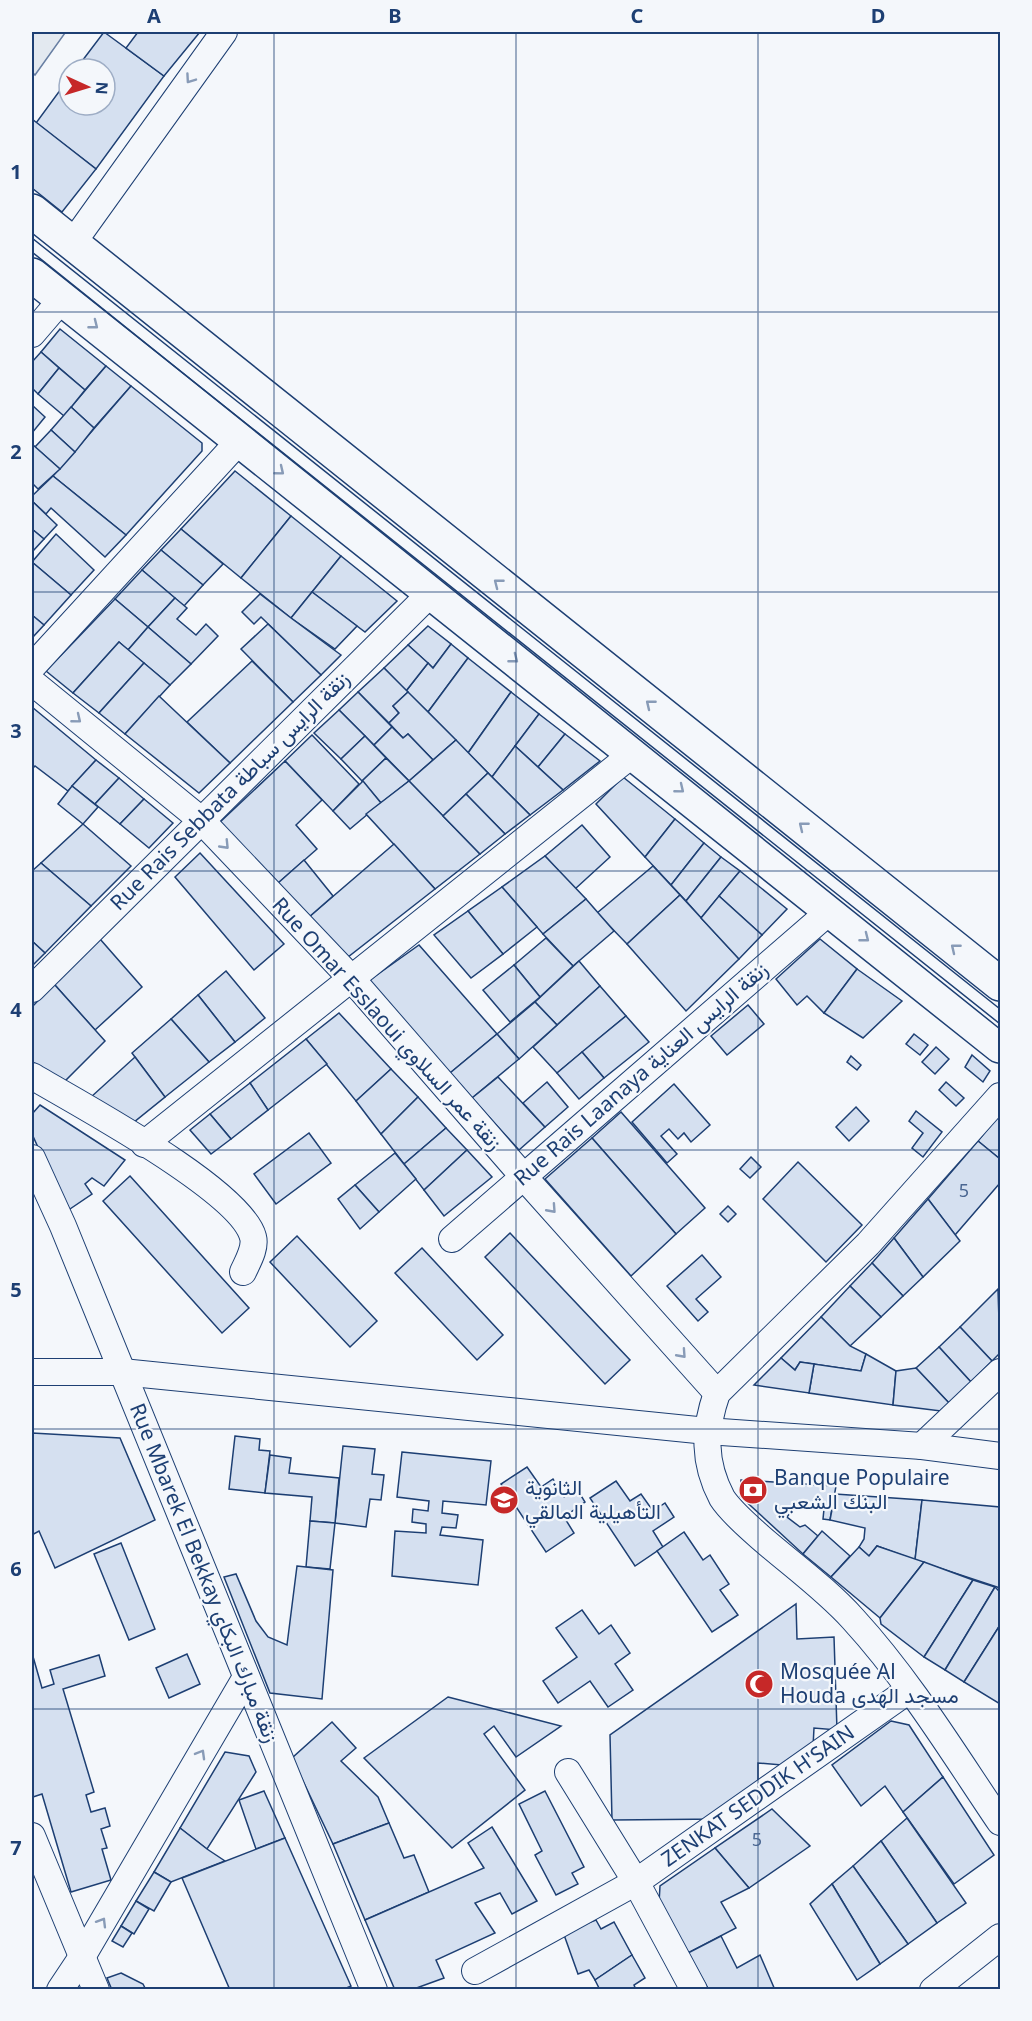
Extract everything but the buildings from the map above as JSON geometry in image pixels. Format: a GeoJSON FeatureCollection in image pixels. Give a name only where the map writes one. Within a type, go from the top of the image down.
{"type":"FeatureCollection","features":[{"type":"Feature","properties":{"kind":"main road"},"geometry":{"type":"LineString","coordinates":[[32,211],[1000,984]]}},
{"type":"Feature","properties":{"kind":"main road"},"geometry":{"type":"LineString","coordinates":[[32,275],[241,439],[430,594],[635,753],[1000,1046]]}},
{"type":"Feature","properties":{"kind":"street"},"geometry":{"type":"LineString","coordinates":[[72,244],[224,32]]}},
{"type":"Feature","properties":{"kind":"street"},"geometry":{"type":"LineString","coordinates":[[32,334],[62,299]]}},
{"type":"Feature","properties":{"kind":"street"},"geometry":{"type":"LineString","coordinates":[[32,667],[241,439]]}},
{"type":"Feature","properties":{"kind":"street","name":"Rue Rais Sebbata زنقة الرايس سباطة"},"geometry":{"type":"LineString","coordinates":[[32,989],[200,819],[430,594]]}},
{"type":"Feature","properties":{"kind":"street","name":"Rue Omar Esslaoui زنقة عمر السلاوي"},"geometry":{"type":"LineString","coordinates":[[32,682],[200,819],[350,977],[522,1176],[717,1393]]}},
{"type":"Feature","properties":{"kind":"street"},"geometry":{"type":"LineString","coordinates":[[144,1144],[350,977],[475,882],[635,753]]}},
{"type":"Feature","properties":{"kind":"street","name":"Rue Rais Laanaya زنقة الرايس العناية"},"geometry":{"type":"LineString","coordinates":[[452,1239],[830,911]]}},
{"type":"Feature","properties":{"kind":"street"},"geometry":{"type":"LineString","coordinates":[[32,1076],[199,1180],[239,1212],[254,1239],[243,1272]]}},
{"type":"Feature","properties":{"kind":"street"},"geometry":{"type":"LineString","coordinates":[[1000,1096],[868,1244],[717,1393],[707,1431],[707,1453],[711,1474],[723,1500],[750,1528],[852,1618],[909,1690],[1000,1822]]}},
{"type":"Feature","properties":{"kind":"street","name":"Rue Mbarek El Bekkay زنقة مبارك البكاي"},"geometry":{"type":"LineString","coordinates":[[32,1158],[63,1226],[374,1989]]}},
{"type":"Feature","properties":{"kind":"street"},"geometry":{"type":"LineString","coordinates":[[32,1372],[122,1372],[707,1431],[922,1446],[1000,1456]]}},
{"type":"Feature","properties":{"kind":"street"},"geometry":{"type":"LineString","coordinates":[[922,1446],[1000,1372]]}},
{"type":"Feature","properties":{"kind":"street"},"geometry":{"type":"LineString","coordinates":[[60,1989],[82,1957],[246,1677]]}},
{"type":"Feature","properties":{"kind":"street","name":"ZENKAT SEDDIK H'SAIN"},"geometry":{"type":"LineString","coordinates":[[475,1971],[636,1882],[909,1690]]}},
{"type":"Feature","properties":{"kind":"street"},"geometry":{"type":"LineString","coordinates":[[568,1772],[636,1882],[694,1989]]}},
{"type":"Feature","properties":{"kind":"street"},"geometry":{"type":"LineString","coordinates":[[32,1836],[96,1989]]}},
{"type":"Feature","properties":{"kind":"street"},"geometry":{"type":"LineString","coordinates":[[933,1989],[1000,1937]]}},
{"type":"Feature","properties":{"kind":"shaded area"},"geometry":{"type":"Polygon","coordinates":[[[32,32],[65,33],[35,75],[32,72],[32,32]]]}},
{"type":"Feature","properties":{"kind":"tram line"},"geometry":{"type":"LineString","coordinates":[[32,238],[1000,1009]]}},
{"type":"Feature","properties":{"kind":"tram line"},"geometry":{"type":"LineString","coordinates":[[32,252],[1000,1029]]}},
{"type":"Feature","properties":{"kind":"place","name":"Banque Populaire البنك الشعبي"},"geometry":{"type":"Point","coordinates":[753,1490]}},
{"type":"Feature","properties":{"kind":"place","name":"الثانوية التأهيلية المالقي"},"geometry":{"type":"Point","coordinates":[504,1500]}},
{"type":"Feature","properties":{"kind":"place","name":"Mosquée Al Houda مسجد الهدى"},"geometry":{"type":"Point","coordinates":[759,1684]}}]}
